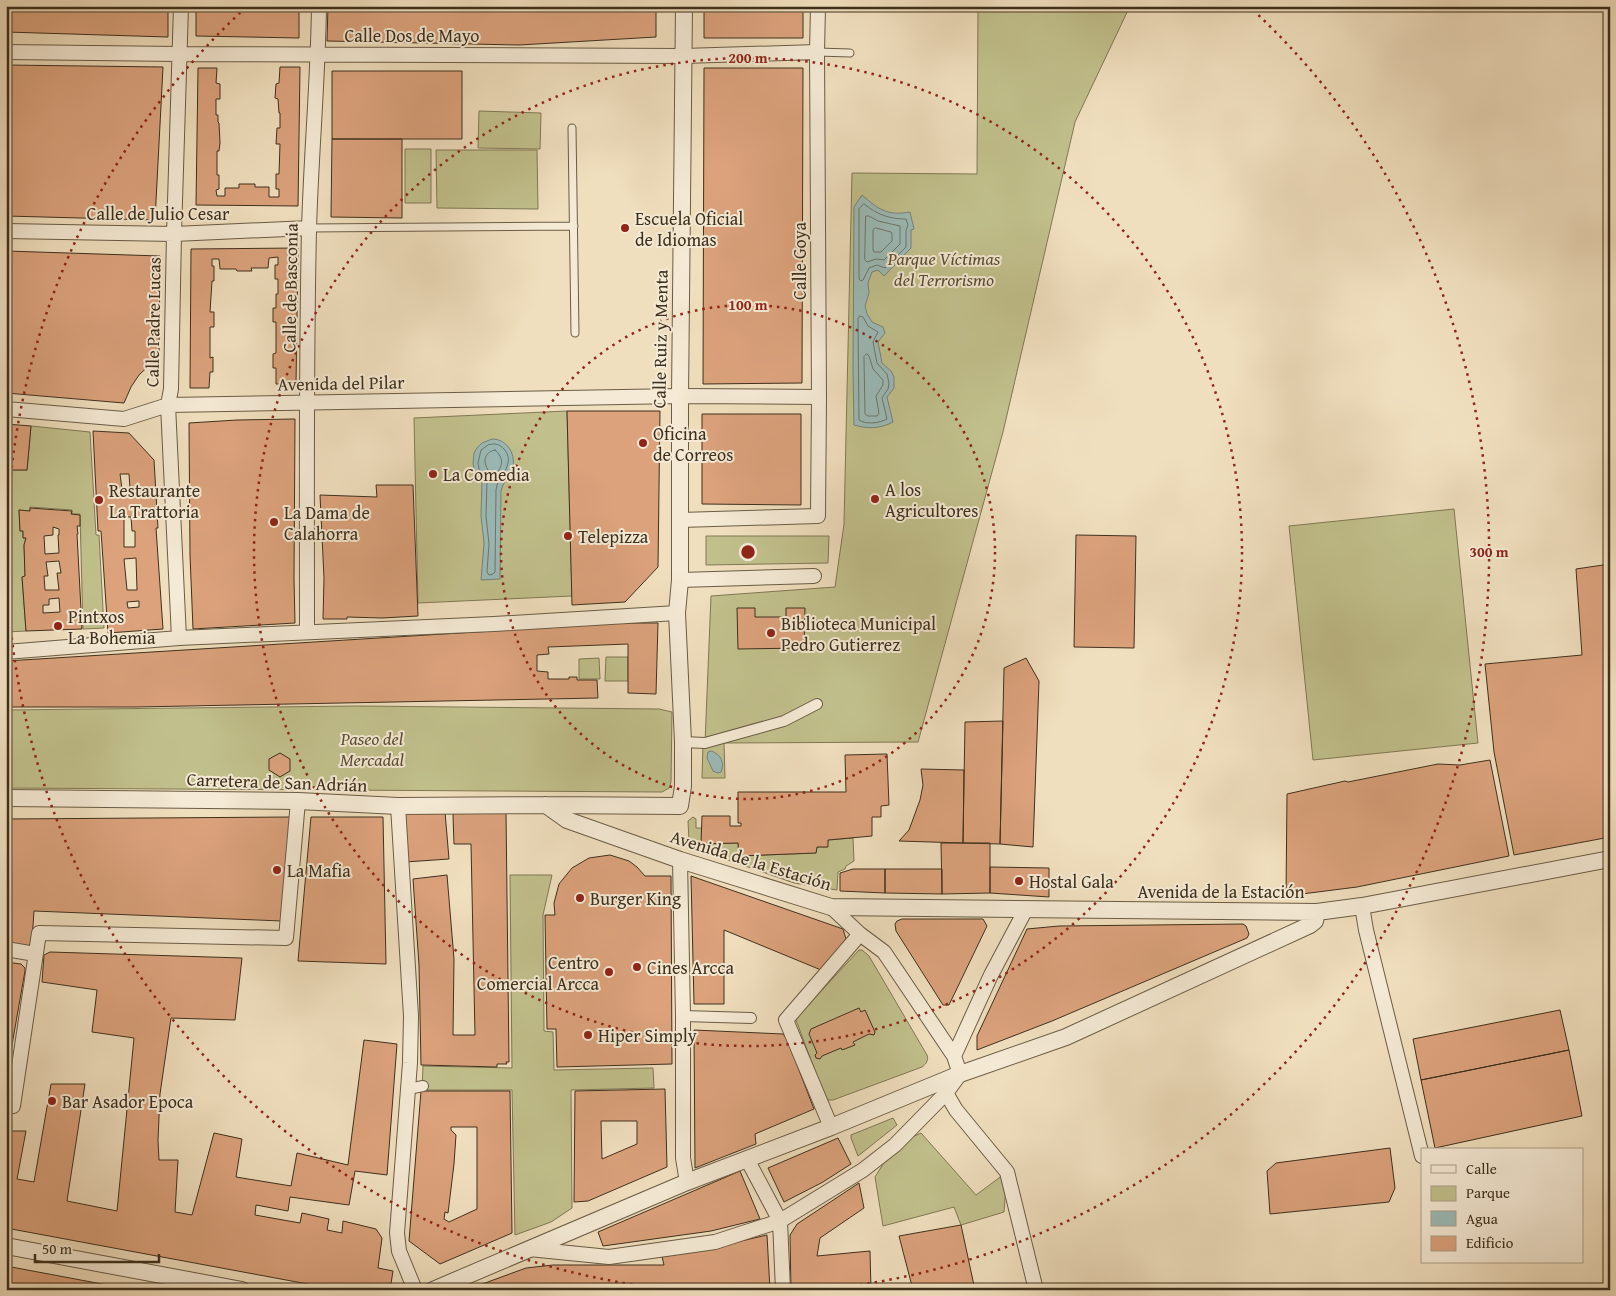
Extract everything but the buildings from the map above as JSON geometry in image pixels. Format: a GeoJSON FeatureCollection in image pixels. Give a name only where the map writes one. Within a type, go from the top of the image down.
{"type":"FeatureCollection","features":[{"type":"Feature","properties":{"kind":"street","name":"Calle Padre Lucas"},"geometry":{"type":"LineString","coordinates":[[179,638],[168,405],[172,389],[174,234],[181,6]]}},
{"type":"Feature","properties":{"kind":"street","name":"Calle de Basconia"},"geometry":{"type":"LineString","coordinates":[[307,632],[309,228],[319,6]]}},
{"type":"Feature","properties":{"kind":"street","name":"Calle Ruiz y Menta"},"geometry":{"type":"LineString","coordinates":[[683,742],[677,613],[680,580],[684,6]]}},
{"type":"Feature","properties":{"kind":"street","name":"Calle Goya"},"geometry":{"type":"LineString","coordinates":[[680,520],[818,516],[818,6]]}},
{"type":"Feature","properties":{"kind":"street","name":"Calle Dos de Mayo"},"geometry":{"type":"LineString","coordinates":[[6,52],[683,56],[817,52]]}},
{"type":"Feature","properties":{"kind":"street","name":"Calle de Julio Cesar"},"geometry":{"type":"LineString","coordinates":[[6,231],[174,234],[309,228]]}},
{"type":"Feature","properties":{"kind":"street","name":"Avenida del Pilar"},"geometry":{"type":"LineString","coordinates":[[6,409],[124,419],[168,405],[680,396],[819,397]]}},
{"type":"Feature","properties":{"kind":"street"},"geometry":{"type":"LineString","coordinates":[[680,580],[814,576]]}},
{"type":"Feature","properties":{"kind":"street"},"geometry":{"type":"LineString","coordinates":[[6,652],[179,638],[494,624],[677,613]]}},
{"type":"Feature","properties":{"kind":"street"},"geometry":{"type":"LineString","coordinates":[[683,742],[706,743],[784,721],[817,704]]}},
{"type":"Feature","properties":{"kind":"street","name":"Carretera de San Adrián"},"geometry":{"type":"LineString","coordinates":[[6,798],[298,801],[398,806],[680,806],[683,786],[683,742]]}},
{"type":"Feature","properties":{"kind":"street"},"geometry":{"type":"LineString","coordinates":[[13,1106],[39,933],[286,938],[298,801]]}},
{"type":"Feature","properties":{"kind":"street","name":"Avenida de la Estación"},"geometry":{"type":"LineString","coordinates":[[546,805],[567,820],[680,860],[831,907],[1317,912],[1362,906],[1610,859]]}},
{"type":"Feature","properties":{"kind":"street"},"geometry":{"type":"LineString","coordinates":[[398,806],[411,1016],[408,1089],[397,1233],[399,1251],[415,1290]]}},
{"type":"Feature","properties":{"kind":"street"},"geometry":{"type":"LineString","coordinates":[[680,860],[683,1158],[687,1182]]}},
{"type":"Feature","properties":{"kind":"street"},"geometry":{"type":"LineString","coordinates":[[1362,906],[1366,930],[1421,1152]]}},
{"type":"Feature","properties":{"kind":"street"},"geometry":{"type":"LineString","coordinates":[[831,907],[860,934],[884,952],[954,1056],[960,1074]]}},
{"type":"Feature","properties":{"kind":"street"},"geometry":{"type":"LineString","coordinates":[[954,1056],[992,975],[1026,910]]}},
{"type":"Feature","properties":{"kind":"street"},"geometry":{"type":"LineString","coordinates":[[433,1290],[687,1182],[831,1127],[960,1074],[1066,1037],[1276,942],[1310,925],[1315,921],[1317,912]]}},
{"type":"Feature","properties":{"kind":"street"},"geometry":{"type":"LineString","coordinates":[[831,1127],[786,1020],[860,934]]}},
{"type":"Feature","properties":{"kind":"street"},"geometry":{"type":"LineString","coordinates":[[6,949],[35,954]]}},
{"type":"Feature","properties":{"kind":"street"},"geometry":{"type":"LineString","coordinates":[[683,1016],[751,1018]]}},
{"type":"Feature","properties":{"kind":"street"},"geometry":{"type":"LineString","coordinates":[[526,1249],[609,1257],[715,1242],[780,1221],[863,1170],[895,1145],[946,1093],[960,1074]]}},
{"type":"Feature","properties":{"kind":"street"},"geometry":{"type":"LineString","coordinates":[[408,1089],[423,1086]]}},
{"type":"Feature","properties":{"kind":"street"},"geometry":{"type":"LineString","coordinates":[[946,1093],[956,1110],[1007,1172],[1036,1290]]}},
{"type":"Feature","properties":{"kind":"street"},"geometry":{"type":"LineString","coordinates":[[747,1160],[780,1221],[783,1290]]}},
{"type":"Feature","properties":{"kind":"street"},"geometry":{"type":"LineString","coordinates":[[6,1246],[242,1290]]}},
{"type":"Feature","properties":{"kind":"lane"},"geometry":{"type":"LineString","coordinates":[[817,52],[850,53]]}},
{"type":"Feature","properties":{"kind":"lane"},"geometry":{"type":"LineString","coordinates":[[572,128],[575,332]]}},
{"type":"Feature","properties":{"kind":"lane"},"geometry":{"type":"LineString","coordinates":[[309,228],[574,226]]}},
{"type":"Feature","properties":{"kind":"green space","name":"Parque Víctimas del Terrorismo"},"geometry":{"type":"Polygon","coordinates":[[[978,6],[1130,6],[1075,122],[1003,432],[918,742],[724,743],[725,778],[702,778],[711,596],[835,587],[844,524],[852,173],[977,174],[978,6]]]}},
{"type":"Feature","properties":{"kind":"green space"},"geometry":{"type":"Polygon","coordinates":[[[479,111],[541,113],[540,149],[478,148],[479,111]]]}},
{"type":"Feature","properties":{"kind":"green space"},"geometry":{"type":"Polygon","coordinates":[[[405,149],[431,149],[431,203],[405,203],[405,149]]]}},
{"type":"Feature","properties":{"kind":"green space"},"geometry":{"type":"Polygon","coordinates":[[[436,150],[537,150],[538,209],[437,208],[436,150]]]}},
{"type":"Feature","properties":{"kind":"green space"},"geometry":{"type":"Polygon","coordinates":[[[567,411],[572,596],[418,603],[414,418],[567,411]]]}},
{"type":"Feature","properties":{"kind":"green space"},"geometry":{"type":"Polygon","coordinates":[[[31,426],[90,432],[96,535],[99,535],[104,628],[83,629],[80,514],[72,514],[72,510],[30,507],[30,511],[19,510],[20,531],[23,531],[23,538],[26,538],[24,545],[25,576],[22,577],[26,631],[6,632],[10,595],[6,595],[6,470],[27,470],[31,426]]]}},
{"type":"Feature","properties":{"kind":"green space"},"geometry":{"type":"Polygon","coordinates":[[[1454,509],[1478,743],[1313,760],[1289,526],[1454,509]]]}},
{"type":"Feature","properties":{"kind":"green space"},"geometry":{"type":"Polygon","coordinates":[[[706,536],[829,536],[828,563],[706,565],[706,536]]]}},
{"type":"Feature","properties":{"kind":"green space"},"geometry":{"type":"Polygon","coordinates":[[[606,657],[628,657],[628,681],[605,681],[606,657]]]}},
{"type":"Feature","properties":{"kind":"green space"},"geometry":{"type":"Polygon","coordinates":[[[599,658],[600,679],[579,679],[579,659],[599,658]]]}},
{"type":"Feature","properties":{"kind":"green space","name":"Paseo del Mercadal"},"geometry":{"type":"Polygon","coordinates":[[[357,706],[659,709],[672,712],[671,782],[669,788],[662,792],[6,788],[6,710],[357,706]]]}},
{"type":"Feature","properties":{"kind":"green space"},"geometry":{"type":"Polygon","coordinates":[[[693,817],[696,819],[696,828],[702,828],[702,844],[738,843],[739,856],[816,853],[817,847],[827,847],[828,840],[853,838],[854,861],[838,872],[837,890],[794,883],[694,848],[689,841],[688,821],[693,817]]]}},
{"type":"Feature","properties":{"kind":"green space"},"geometry":{"type":"Polygon","coordinates":[[[510,875],[552,875],[543,915],[544,1031],[553,1032],[554,1070],[653,1068],[654,1088],[571,1090],[572,1208],[551,1222],[515,1235],[512,1090],[422,1090],[423,1066],[512,1068],[510,875]]]}},
{"type":"Feature","properties":{"kind":"green space"},"geometry":{"type":"Polygon","coordinates":[[[859,950],[862,950],[869,956],[928,1057],[922,1067],[833,1100],[828,1100],[824,1095],[796,1020],[859,950]]]}},
{"type":"Feature","properties":{"kind":"green space"},"geometry":{"type":"Polygon","coordinates":[[[893,1118],[897,1125],[858,1156],[851,1135],[893,1118]]]}},
{"type":"Feature","properties":{"kind":"green space"},"geometry":{"type":"Polygon","coordinates":[[[921,1133],[976,1195],[1007,1172],[1004,1212],[961,1225],[954,1207],[883,1226],[875,1177],[895,1145],[921,1133]]]}},
{"type":"Feature","properties":{"kind":"water"},"geometry":{"type":"Polygon","coordinates":[[[862,195],[884,211],[896,213],[910,212],[914,229],[911,230],[911,248],[884,276],[878,270],[872,272],[868,283],[869,293],[865,306],[867,314],[872,322],[883,327],[885,333],[878,342],[882,363],[891,371],[894,377],[894,388],[887,397],[893,422],[874,428],[854,425],[854,207],[862,195]]]}},
{"type":"Feature","properties":{"kind":"water"},"geometry":{"type":"Polygon","coordinates":[[[492,439],[507,445],[512,454],[513,465],[511,473],[501,491],[500,579],[481,580],[484,543],[481,516],[482,481],[475,471],[473,464],[474,453],[477,448],[482,443],[492,439]]]}},
{"type":"Feature","properties":{"kind":"water"},"geometry":{"type":"Polygon","coordinates":[[[711,751],[721,759],[723,765],[721,772],[713,771],[707,758],[708,752],[711,751]]]}},
{"type":"Feature","properties":{"kind":"place","name":"Escuela Oficial de Idiomas"},"geometry":{"type":"Point","coordinates":[625,228]}},
{"type":"Feature","properties":{"kind":"place","name":"Oficina de Correos"},"geometry":{"type":"Point","coordinates":[643,443]}},
{"type":"Feature","properties":{"kind":"place","name":"La Comedia"},"geometry":{"type":"Point","coordinates":[433,474]}},
{"type":"Feature","properties":{"kind":"place","name":"A los Agricultores"},"geometry":{"type":"Point","coordinates":[875,499]}},
{"type":"Feature","properties":{"kind":"place","name":"Restaurante La Trattoria"},"geometry":{"type":"Point","coordinates":[99,500]}},
{"type":"Feature","properties":{"kind":"place","name":"La Dama de Calahorra"},"geometry":{"type":"Point","coordinates":[274,522]}},
{"type":"Feature","properties":{"kind":"place","name":"Telepizza"},"geometry":{"type":"Point","coordinates":[568,536]}},
{"type":"Feature","properties":{"kind":"place","name":"Pintxos La Bohemia"},"geometry":{"type":"Point","coordinates":[58,626]}},
{"type":"Feature","properties":{"kind":"place","name":"Biblioteca Municipal Pedro Gutierrez"},"geometry":{"type":"Point","coordinates":[771,633]}},
{"type":"Feature","properties":{"kind":"place","name":"La Mafia"},"geometry":{"type":"Point","coordinates":[277,870]}},
{"type":"Feature","properties":{"kind":"place","name":"Hostal Gala"},"geometry":{"type":"Point","coordinates":[1019,881]}},
{"type":"Feature","properties":{"kind":"place","name":"Burger King"},"geometry":{"type":"Point","coordinates":[580,898]}},
{"type":"Feature","properties":{"kind":"place","name":"Cines Arcca"},"geometry":{"type":"Point","coordinates":[637,967]}},
{"type":"Feature","properties":{"kind":"place","name":"Centro Comercial Arcca"},"geometry":{"type":"Point","coordinates":[609,972]}},
{"type":"Feature","properties":{"kind":"place","name":"Hiper Simply"},"geometry":{"type":"Point","coordinates":[588,1035]}},
{"type":"Feature","properties":{"kind":"place","name":"Bar Asador Epoca"},"geometry":{"type":"Point","coordinates":[52,1101]}}]}
